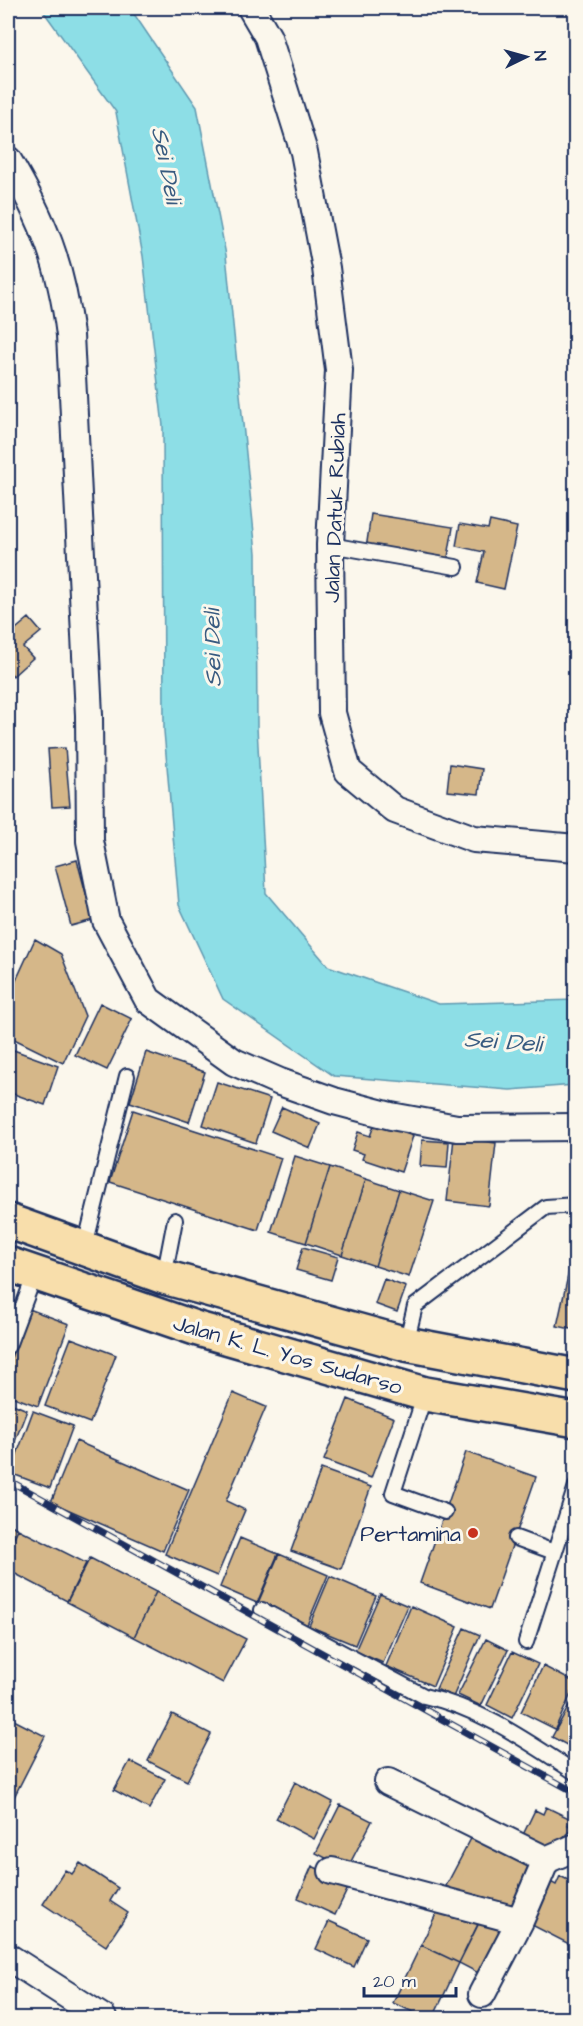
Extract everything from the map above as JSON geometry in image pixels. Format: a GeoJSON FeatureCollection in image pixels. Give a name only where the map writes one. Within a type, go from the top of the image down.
{"type":"FeatureCollection","features":[{"type":"Feature","properties":{"kind":"highway","name":"Jalan K. L. Yos Sudarso"},"geometry":{"type":"LineString","coordinates":[[8,1221],[164,1277],[406,1344],[576,1377]]}},
{"type":"Feature","properties":{"kind":"highway","name":"Jalan K. L. Yos Sudarso"},"geometry":{"type":"LineString","coordinates":[[21,1269],[198,1329],[425,1394],[576,1420]]}},
{"type":"Feature","properties":{"kind":"street","name":"Jalan Datuk Rubiah"},"geometry":{"type":"LineString","coordinates":[[251,8],[268,37],[304,152],[326,268],[339,370],[330,545],[332,713],[348,771],[395,810],[474,839],[576,848]]}},
{"type":"Feature","properties":{"kind":"street"},"geometry":{"type":"LineString","coordinates":[[8,160],[35,206],[55,254],[64,289],[70,335],[89,715],[90,841],[106,921],[148,1000],[234,1062],[280,1082],[334,1101],[391,1116],[457,1128],[576,1127]]}},
{"type":"Feature","properties":{"kind":"street"},"geometry":{"type":"LineString","coordinates":[[388,1782],[546,1860]]}},
{"type":"Feature","properties":{"kind":"street"},"geometry":{"type":"LineString","coordinates":[[482,1994],[520,1921],[546,1860],[576,1847]]}},
{"type":"Feature","properties":{"kind":"street"},"geometry":{"type":"LineString","coordinates":[[332,1871],[520,1921]]}},
{"type":"Feature","properties":{"kind":"street"},"geometry":{"type":"LineString","coordinates":[[8,1957],[103,2019]]}},
{"type":"Feature","properties":{"kind":"lane"},"geometry":{"type":"LineString","coordinates":[[330,545],[456,567]]}},
{"type":"Feature","properties":{"kind":"lane"},"geometry":{"type":"LineString","coordinates":[[84,1250],[128,1076]]}},
{"type":"Feature","properties":{"kind":"lane"},"geometry":{"type":"LineString","coordinates":[[406,1344],[415,1306],[546,1207],[576,1205]]}},
{"type":"Feature","properties":{"kind":"lane"},"geometry":{"type":"LineString","coordinates":[[164,1277],[175,1220]]}},
{"type":"Feature","properties":{"kind":"lane"},"geometry":{"type":"LineString","coordinates":[[8,1346],[21,1269]]}},
{"type":"Feature","properties":{"kind":"lane"},"geometry":{"type":"LineString","coordinates":[[425,1394],[393,1493],[445,1512]]}},
{"type":"Feature","properties":{"kind":"lane"},"geometry":{"type":"LineString","coordinates":[[526,1642],[576,1486]]}},
{"type":"Feature","properties":{"kind":"lane"},"geometry":{"type":"LineString","coordinates":[[516,1538],[554,1552]]}},
{"type":"Feature","properties":{"kind":"lane"},"geometry":{"type":"LineString","coordinates":[[262,1610],[424,1695],[452,1702],[477,1712],[576,1773]]}},
{"type":"Feature","properties":{"kind":"water","name":"Sei Deli"},"geometry":{"type":"Polygon","coordinates":[[[41,8],[130,8],[197,107],[226,255],[256,553],[257,727],[266,893],[328,966],[439,1004],[575,1000],[575,1085],[510,1090],[334,1076],[223,999],[179,905],[164,731],[163,426],[143,256],[116,112],[41,8]]]}},
{"type":"Feature","properties":{"kind":"building"},"geometry":{"type":"Polygon","coordinates":[[[371,514],[453,527],[447,563],[366,549],[371,514]]]}},
{"type":"Feature","properties":{"kind":"building"},"geometry":{"type":"Polygon","coordinates":[[[490,521],[517,527],[504,589],[477,583],[484,552],[456,546],[460,524],[488,529],[490,521]]]}},
{"type":"Feature","properties":{"kind":"building"},"geometry":{"type":"Polygon","coordinates":[[[29,618],[41,632],[23,647],[33,658],[13,676],[8,670],[8,629],[11,633],[29,618]]]}},
{"type":"Feature","properties":{"kind":"building"},"geometry":{"type":"Polygon","coordinates":[[[65,748],[70,806],[52,807],[48,749],[65,748]]]}},
{"type":"Feature","properties":{"kind":"building"},"geometry":{"type":"Polygon","coordinates":[[[450,764],[482,769],[479,794],[447,791],[450,764]]]}},
{"type":"Feature","properties":{"kind":"building"},"geometry":{"type":"Polygon","coordinates":[[[77,860],[93,920],[71,926],[55,866],[77,860]]]}},
{"type":"Feature","properties":{"kind":"building"},"geometry":{"type":"Polygon","coordinates":[[[35,939],[61,954],[85,1016],[63,1063],[8,1036],[8,998],[35,939]]]}},
{"type":"Feature","properties":{"kind":"building"},"geometry":{"type":"Polygon","coordinates":[[[100,1003],[132,1019],[107,1070],[75,1055],[100,1003]]]}},
{"type":"Feature","properties":{"kind":"building"},"geometry":{"type":"Polygon","coordinates":[[[8,1048],[58,1066],[45,1105],[8,1092],[8,1048]]]}},
{"type":"Feature","properties":{"kind":"building"},"geometry":{"type":"Polygon","coordinates":[[[146,1052],[205,1072],[189,1122],[130,1102],[146,1052]]]}},
{"type":"Feature","properties":{"kind":"building"},"geometry":{"type":"Polygon","coordinates":[[[217,1082],[270,1099],[256,1143],[203,1125],[217,1082]]]}},
{"type":"Feature","properties":{"kind":"building"},"geometry":{"type":"Polygon","coordinates":[[[282,1107],[320,1124],[310,1148],[271,1131],[282,1107]]]}},
{"type":"Feature","properties":{"kind":"building"},"geometry":{"type":"Polygon","coordinates":[[[133,1110],[281,1158],[258,1230],[110,1182],[133,1110]]]}},
{"type":"Feature","properties":{"kind":"building"},"geometry":{"type":"Polygon","coordinates":[[[375,1123],[413,1136],[401,1172],[362,1159],[364,1154],[352,1150],[358,1132],[370,1136],[375,1123]]]}},
{"type":"Feature","properties":{"kind":"building"},"geometry":{"type":"Polygon","coordinates":[[[454,1138],[496,1143],[489,1206],[447,1201],[454,1138]]]}},
{"type":"Feature","properties":{"kind":"building"},"geometry":{"type":"Polygon","coordinates":[[[422,1140],[449,1142],[447,1168],[420,1166],[422,1140]]]}},
{"type":"Feature","properties":{"kind":"building"},"geometry":{"type":"Polygon","coordinates":[[[295,1156],[330,1167],[306,1243],[271,1232],[295,1156]]]}},
{"type":"Feature","properties":{"kind":"building"},"geometry":{"type":"Polygon","coordinates":[[[330,1167],[366,1179],[342,1255],[306,1243],[330,1167]]]}},
{"type":"Feature","properties":{"kind":"building"},"geometry":{"type":"Polygon","coordinates":[[[366,1179],[399,1190],[375,1266],[342,1255],[366,1179]]]}},
{"type":"Feature","properties":{"kind":"building"},"geometry":{"type":"Polygon","coordinates":[[[399,1190],[434,1201],[409,1277],[375,1266],[399,1190]]]}},
{"type":"Feature","properties":{"kind":"building"},"geometry":{"type":"Polygon","coordinates":[[[303,1247],[338,1257],[331,1280],[296,1270],[303,1247]]]}},
{"type":"Feature","properties":{"kind":"building"},"geometry":{"type":"Polygon","coordinates":[[[574,1248],[576,1248],[576,1330],[557,1326],[574,1248]]]}},
{"type":"Feature","properties":{"kind":"building"},"geometry":{"type":"Polygon","coordinates":[[[384,1279],[406,1287],[397,1312],[375,1304],[384,1279]]]}},
{"type":"Feature","properties":{"kind":"building"},"geometry":{"type":"Polygon","coordinates":[[[29,1309],[69,1324],[38,1406],[8,1395],[8,1366],[29,1309]]]}},
{"type":"Feature","properties":{"kind":"building"},"geometry":{"type":"Polygon","coordinates":[[[71,1338],[116,1355],[90,1423],[45,1406],[71,1338]]]}},
{"type":"Feature","properties":{"kind":"building"},"geometry":{"type":"Polygon","coordinates":[[[233,1393],[266,1407],[226,1501],[245,1510],[217,1576],[165,1554],[233,1393]]]}},
{"type":"Feature","properties":{"kind":"building"},"geometry":{"type":"Polygon","coordinates":[[[348,1399],[394,1418],[371,1478],[324,1460],[348,1399]]]}},
{"type":"Feature","properties":{"kind":"building"},"geometry":{"type":"Polygon","coordinates":[[[8,1402],[27,1410],[9,1457],[8,1457],[8,1402]]]}},
{"type":"Feature","properties":{"kind":"building"},"geometry":{"type":"Polygon","coordinates":[[[33,1411],[73,1426],[50,1488],[10,1473],[33,1411]]]}},
{"type":"Feature","properties":{"kind":"building"},"geometry":{"type":"Polygon","coordinates":[[[76,1441],[189,1490],[163,1551],[51,1502],[76,1441]]]}},
{"type":"Feature","properties":{"kind":"building"},"geometry":{"type":"Polygon","coordinates":[[[466,1452],[536,1477],[490,1609],[420,1583],[466,1452]]]}},
{"type":"Feature","properties":{"kind":"building"},"geometry":{"type":"Polygon","coordinates":[[[321,1469],[371,1487],[341,1569],[291,1551],[321,1469]]]}},
{"type":"Feature","properties":{"kind":"building"},"geometry":{"type":"Polygon","coordinates":[[[8,1523],[18,1529],[8,1550],[8,1523]]]}},
{"type":"Feature","properties":{"kind":"building"},"geometry":{"type":"Polygon","coordinates":[[[18,1529],[86,1563],[67,1601],[8,1570],[8,1550],[18,1529]]]}},
{"type":"Feature","properties":{"kind":"building"},"geometry":{"type":"Polygon","coordinates":[[[240,1538],[278,1554],[257,1603],[220,1587],[240,1538]]]}},
{"type":"Feature","properties":{"kind":"building"},"geometry":{"type":"Polygon","coordinates":[[[279,1554],[328,1575],[307,1625],[258,1603],[279,1554]]]}},
{"type":"Feature","properties":{"kind":"building"},"geometry":{"type":"Polygon","coordinates":[[[90,1558],[156,1592],[134,1637],[67,1602],[90,1558]]]}},
{"type":"Feature","properties":{"kind":"building"},"geometry":{"type":"Polygon","coordinates":[[[330,1576],[376,1596],[355,1645],[309,1626],[330,1576]]]}},
{"type":"Feature","properties":{"kind":"building"},"geometry":{"type":"Polygon","coordinates":[[[156,1592],[246,1639],[223,1683],[134,1637],[156,1592]]]}},
{"type":"Feature","properties":{"kind":"building"},"geometry":{"type":"Polygon","coordinates":[[[380,1594],[408,1606],[383,1663],[355,1651],[380,1594]]]}},
{"type":"Feature","properties":{"kind":"building"},"geometry":{"type":"Polygon","coordinates":[[[411,1606],[458,1627],[433,1686],[386,1666],[411,1606]]]}},
{"type":"Feature","properties":{"kind":"building"},"geometry":{"type":"Polygon","coordinates":[[[464,1628],[480,1635],[453,1697],[436,1689],[464,1628]]]}},
{"type":"Feature","properties":{"kind":"building"},"geometry":{"type":"Polygon","coordinates":[[[486,1639],[508,1650],[481,1706],[458,1695],[486,1639]]]}},
{"type":"Feature","properties":{"kind":"building"},"geometry":{"type":"Polygon","coordinates":[[[512,1652],[538,1664],[512,1718],[487,1705],[512,1652]]]}},
{"type":"Feature","properties":{"kind":"building"},"geometry":{"type":"Polygon","coordinates":[[[543,1666],[576,1683],[555,1729],[521,1712],[543,1666]]]}},
{"type":"Feature","properties":{"kind":"building"},"geometry":{"type":"Polygon","coordinates":[[[576,1693],[576,1750],[552,1737],[576,1693]]]}},
{"type":"Feature","properties":{"kind":"building"},"geometry":{"type":"Polygon","coordinates":[[[172,1714],[211,1734],[187,1781],[148,1761],[172,1714]]]}},
{"type":"Feature","properties":{"kind":"building"},"geometry":{"type":"Polygon","coordinates":[[[8,1717],[45,1736],[10,1805],[8,1804],[8,1717]]]}},
{"type":"Feature","properties":{"kind":"building"},"geometry":{"type":"Polygon","coordinates":[[[130,1761],[165,1779],[149,1809],[114,1790],[130,1761]]]}},
{"type":"Feature","properties":{"kind":"building"},"geometry":{"type":"Polygon","coordinates":[[[295,1782],[333,1802],[314,1839],[276,1819],[295,1782]]]}},
{"type":"Feature","properties":{"kind":"building"},"geometry":{"type":"Polygon","coordinates":[[[340,1805],[372,1821],[347,1869],[316,1853],[340,1805]]]}},
{"type":"Feature","properties":{"kind":"building"},"geometry":{"type":"Polygon","coordinates":[[[546,1807],[571,1819],[568,1825],[573,1828],[549,1850],[519,1843],[535,1810],[543,1814],[546,1807]]]}},
{"type":"Feature","properties":{"kind":"building"},"geometry":{"type":"Polygon","coordinates":[[[475,1831],[534,1863],[509,1910],[491,1910],[446,1886],[475,1831]]]}},
{"type":"Feature","properties":{"kind":"building"},"geometry":{"type":"Polygon","coordinates":[[[80,1863],[118,1888],[110,1901],[128,1913],[106,1946],[43,1904],[65,1870],[72,1874],[80,1863]]]}},
{"type":"Feature","properties":{"kind":"building"},"geometry":{"type":"Polygon","coordinates":[[[312,1866],[350,1884],[335,1915],[298,1898],[312,1866]]]}},
{"type":"Feature","properties":{"kind":"building"},"geometry":{"type":"Polygon","coordinates":[[[560,1876],[576,1884],[576,1930],[569,1944],[522,1920],[543,1878],[556,1885],[560,1876]]]}},
{"type":"Feature","properties":{"kind":"building"},"geometry":{"type":"Polygon","coordinates":[[[441,1904],[479,1922],[459,1963],[421,1945],[441,1904]]]}},
{"type":"Feature","properties":{"kind":"building"},"geometry":{"type":"Polygon","coordinates":[[[483,1915],[510,1928],[486,1977],[459,1963],[483,1915]]]}},
{"type":"Feature","properties":{"kind":"building"},"geometry":{"type":"Polygon","coordinates":[[[329,1921],[367,1938],[354,1967],[316,1949],[329,1921]]]}},
{"type":"Feature","properties":{"kind":"building"},"geometry":{"type":"Polygon","coordinates":[[[421,1945],[459,1963],[433,2018],[426,2018],[393,2003],[421,1945]]]}},
{"type":"Feature","properties":{"kind":"railway"},"geometry":{"type":"LineString","coordinates":[[8,1480],[576,1793]]}},
{"type":"Feature","properties":{"kind":"place","name":"Pertamina"},"geometry":{"type":"Point","coordinates":[473,1533]}}]}
